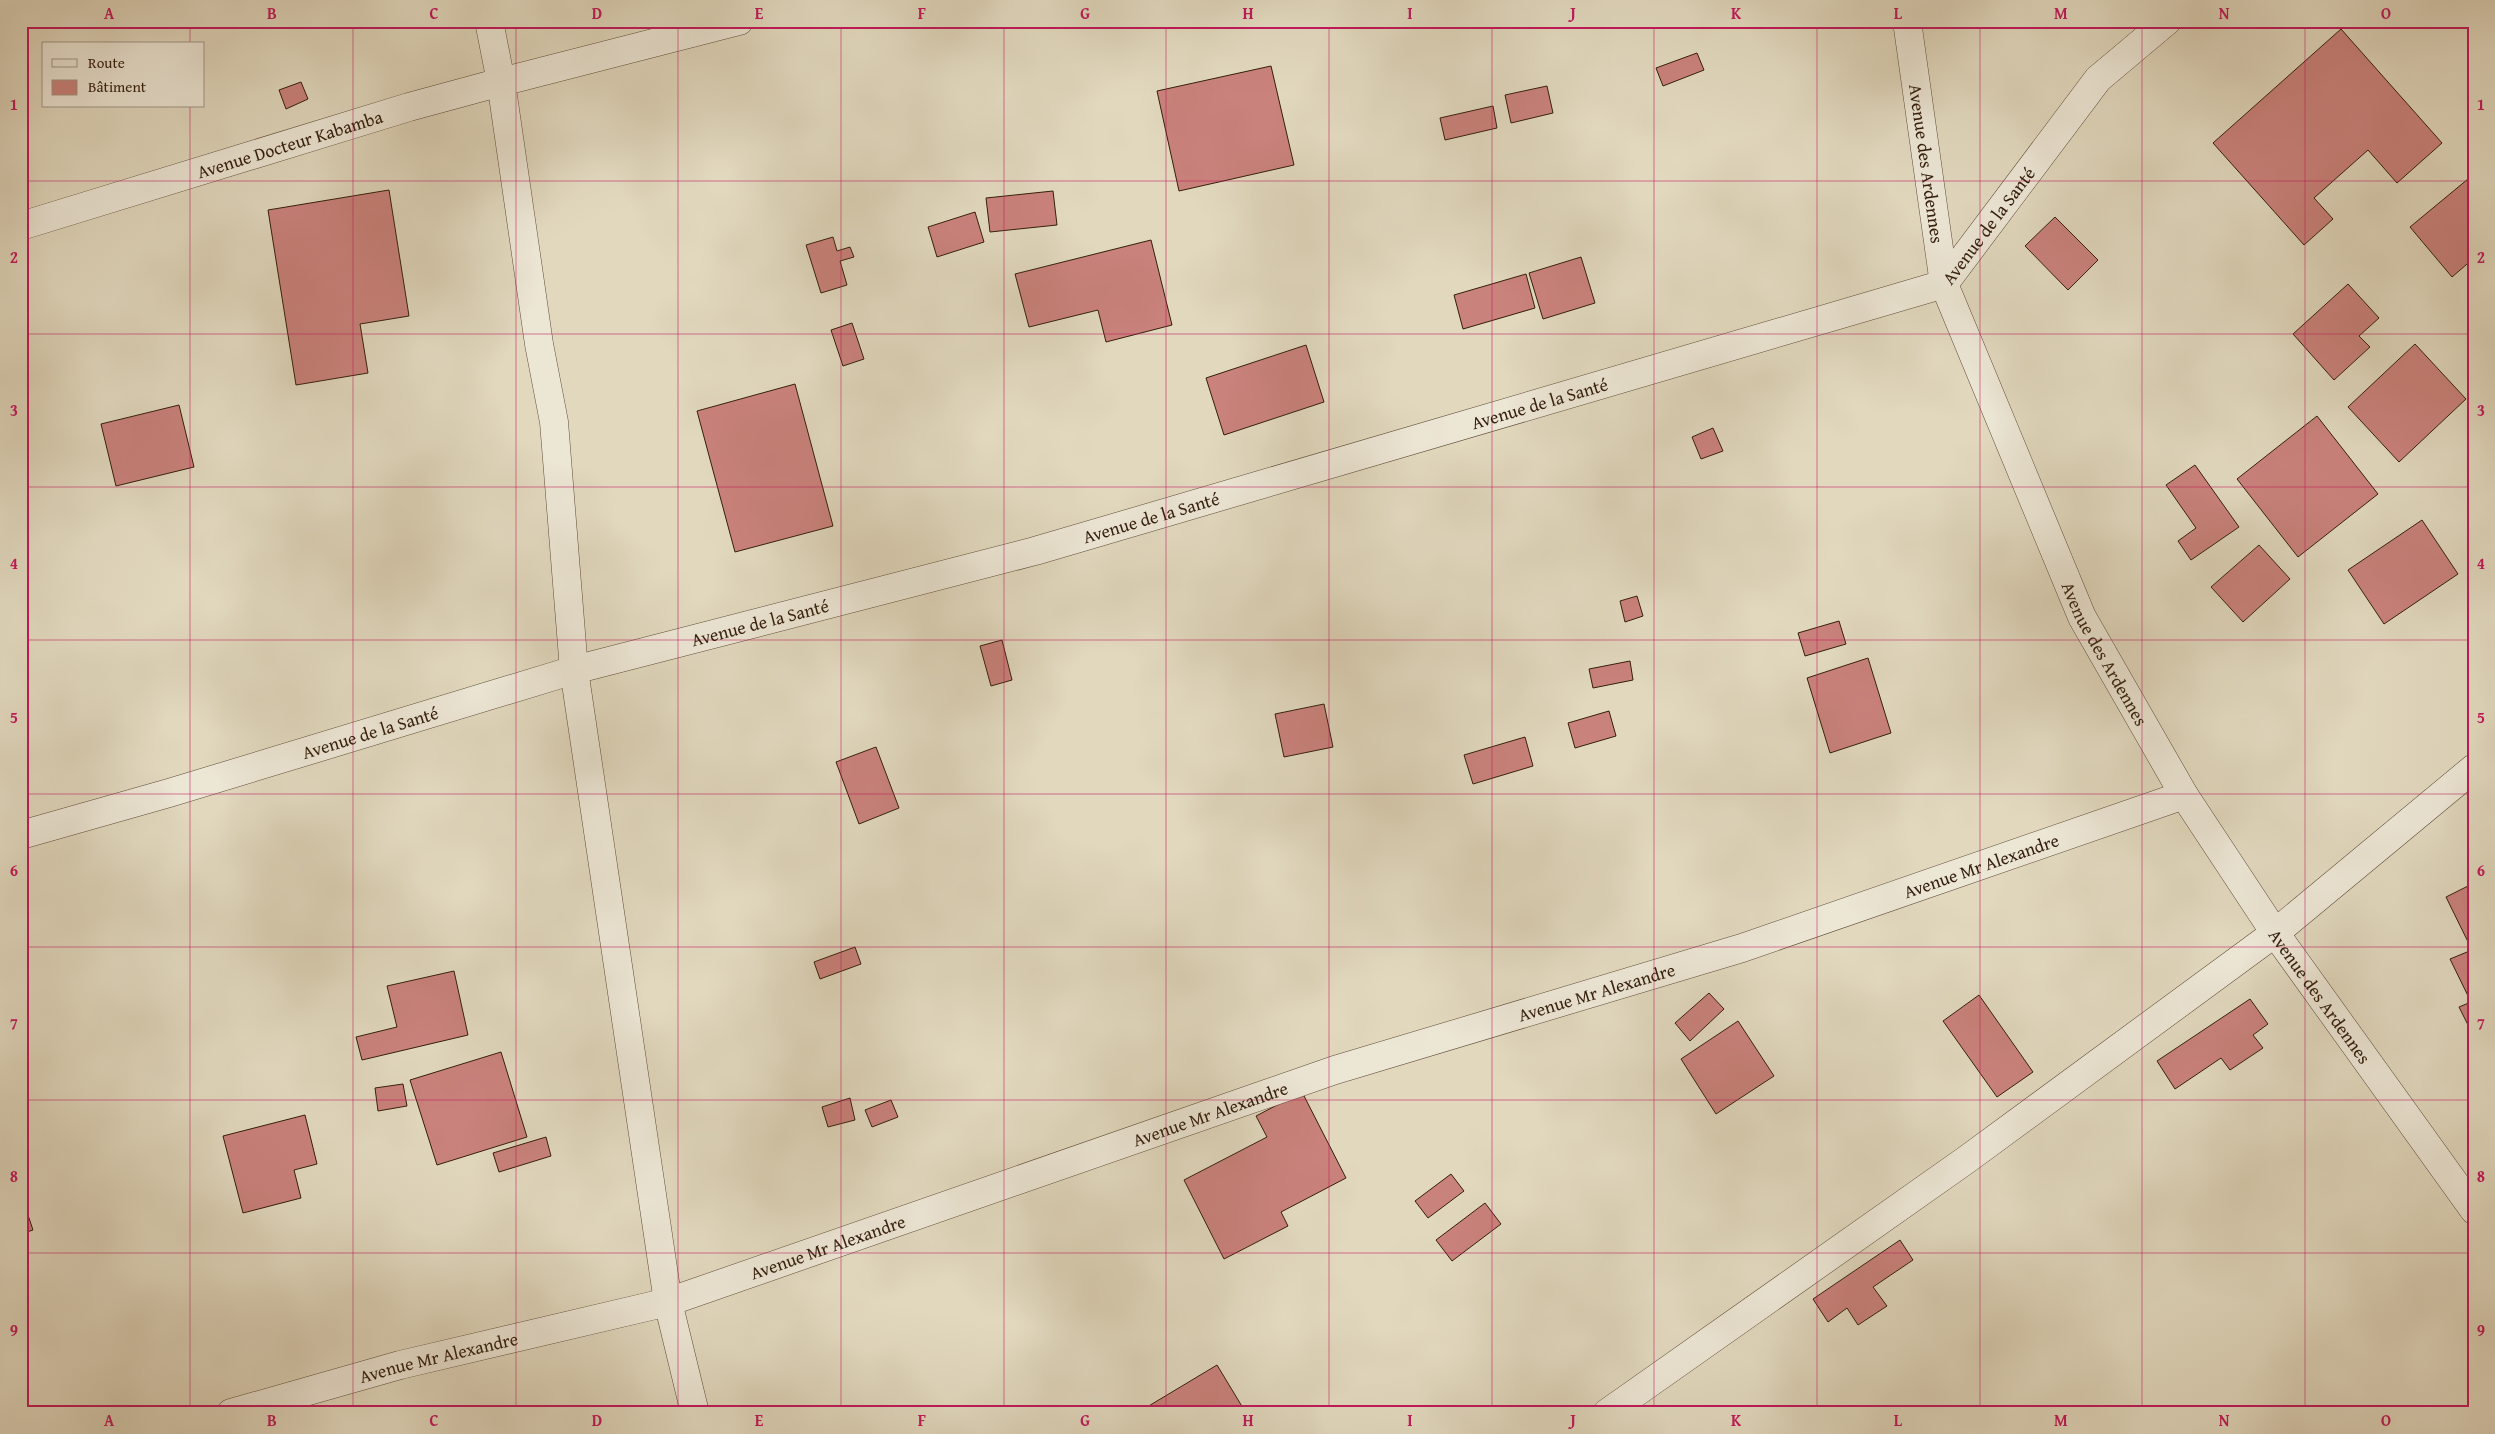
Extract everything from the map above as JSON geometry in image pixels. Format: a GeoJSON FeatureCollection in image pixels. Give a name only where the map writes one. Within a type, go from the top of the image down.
{"type":"FeatureCollection","features":[{"type":"Feature","properties":{"kind":"street"},"geometry":{"type":"LineString","coordinates":[[489,21],[501,82],[531,296],[554,422],[574,670],[668,1302],[695,1413]]}},
{"type":"Feature","properties":{"kind":"street","name":"Avenue Docteur Kabamba"},"geometry":{"type":"LineString","coordinates":[[21,226],[409,107],[738,21]]}},
{"type":"Feature","properties":{"kind":"street","name":"Avenue des Ardennes"},"geometry":{"type":"LineString","coordinates":[[1907,21],[1944,284],[2082,616],[2184,796],[2275,933],[2474,1210]]}},
{"type":"Feature","properties":{"kind":"street","name":"Avenue de la Santé"},"geometry":{"type":"LineString","coordinates":[[21,835],[169,793],[574,670],[1035,551],[1944,284],[2098,79],[2167,21]]}},
{"type":"Feature","properties":{"kind":"street"},"geometry":{"type":"LineString","coordinates":[[1607,1413],[1966,1160],[2275,933],[2474,768]]}},
{"type":"Feature","properties":{"kind":"street","name":"Avenue Mr Alexandre"},"geometry":{"type":"LineString","coordinates":[[231,1413],[400,1365],[668,1302],[1335,1070],[1742,948],[2184,796]]}},
{"type":"Feature","properties":{"kind":"building"},"geometry":{"type":"Polygon","coordinates":[[[2341,29],[2442,143],[2397,183],[2368,150],[2314,198],[2333,219],[2304,245],[2213,143],[2341,29]]]}},
{"type":"Feature","properties":{"kind":"building"},"geometry":{"type":"Polygon","coordinates":[[[1697,53],[1704,70],[1663,86],[1656,68],[1697,53]]]}},
{"type":"Feature","properties":{"kind":"building"},"geometry":{"type":"Polygon","coordinates":[[[1271,66],[1294,165],[1179,191],[1157,91],[1271,66]]]}},
{"type":"Feature","properties":{"kind":"building"},"geometry":{"type":"Polygon","coordinates":[[[301,82],[308,99],[286,109],[279,90],[301,82]]]}},
{"type":"Feature","properties":{"kind":"building"},"geometry":{"type":"Polygon","coordinates":[[[1547,86],[1553,113],[1511,123],[1505,95],[1547,86]]]}},
{"type":"Feature","properties":{"kind":"building"},"geometry":{"type":"Polygon","coordinates":[[[1493,106],[1497,128],[1445,140],[1440,118],[1493,106]]]}},
{"type":"Feature","properties":{"kind":"building"},"geometry":{"type":"Polygon","coordinates":[[[2474,174],[2474,258],[2452,277],[2410,227],[2474,174]]]}},
{"type":"Feature","properties":{"kind":"building"},"geometry":{"type":"Polygon","coordinates":[[[389,190],[409,316],[360,324],[368,373],[296,385],[268,210],[389,190]]]}},
{"type":"Feature","properties":{"kind":"building"},"geometry":{"type":"Polygon","coordinates":[[[1053,191],[1057,225],[990,232],[986,198],[1053,191]]]}},
{"type":"Feature","properties":{"kind":"building"},"geometry":{"type":"Polygon","coordinates":[[[975,212],[984,242],[937,257],[928,227],[975,212]]]}},
{"type":"Feature","properties":{"kind":"building"},"geometry":{"type":"Polygon","coordinates":[[[2055,217],[2098,260],[2068,290],[2025,246],[2055,217]]]}},
{"type":"Feature","properties":{"kind":"building"},"geometry":{"type":"Polygon","coordinates":[[[833,237],[837,251],[850,247],[854,257],[840,261],[847,285],[821,293],[806,245],[833,237]]]}},
{"type":"Feature","properties":{"kind":"building"},"geometry":{"type":"Polygon","coordinates":[[[1151,240],[1172,325],[1106,342],[1098,310],[1029,327],[1015,274],[1151,240]]]}},
{"type":"Feature","properties":{"kind":"building"},"geometry":{"type":"Polygon","coordinates":[[[1581,257],[1595,303],[1543,319],[1529,273],[1581,257]]]}},
{"type":"Feature","properties":{"kind":"building"},"geometry":{"type":"Polygon","coordinates":[[[1526,274],[1535,308],[1463,329],[1454,295],[1526,274]]]}},
{"type":"Feature","properties":{"kind":"building"},"geometry":{"type":"Polygon","coordinates":[[[2348,284],[2379,318],[2359,336],[2370,347],[2334,380],[2293,334],[2348,284]]]}},
{"type":"Feature","properties":{"kind":"building"},"geometry":{"type":"Polygon","coordinates":[[[852,323],[864,359],[843,366],[831,330],[852,323]]]}},
{"type":"Feature","properties":{"kind":"building"},"geometry":{"type":"Polygon","coordinates":[[[2415,344],[2466,399],[2399,462],[2348,407],[2415,344]]]}},
{"type":"Feature","properties":{"kind":"building"},"geometry":{"type":"Polygon","coordinates":[[[1306,345],[1324,402],[1224,435],[1206,378],[1306,345]]]}},
{"type":"Feature","properties":{"kind":"building"},"geometry":{"type":"Polygon","coordinates":[[[795,384],[833,526],[735,552],[697,411],[795,384]]]}},
{"type":"Feature","properties":{"kind":"building"},"geometry":{"type":"Polygon","coordinates":[[[179,405],[194,467],[116,486],[101,424],[179,405]]]}},
{"type":"Feature","properties":{"kind":"building"},"geometry":{"type":"Polygon","coordinates":[[[2317,416],[2378,494],[2298,557],[2237,479],[2317,416]]]}},
{"type":"Feature","properties":{"kind":"building"},"geometry":{"type":"Polygon","coordinates":[[[1713,428],[1723,451],[1701,459],[1692,437],[1713,428]]]}},
{"type":"Feature","properties":{"kind":"building"},"geometry":{"type":"Polygon","coordinates":[[[2195,465],[2239,527],[2191,560],[2178,541],[2196,528],[2166,485],[2195,465]]]}},
{"type":"Feature","properties":{"kind":"building"},"geometry":{"type":"Polygon","coordinates":[[[2422,520],[2458,574],[2384,624],[2348,570],[2422,520]]]}},
{"type":"Feature","properties":{"kind":"building"},"geometry":{"type":"Polygon","coordinates":[[[2259,545],[2290,579],[2243,622],[2211,587],[2259,545]]]}},
{"type":"Feature","properties":{"kind":"building"},"geometry":{"type":"Polygon","coordinates":[[[1637,596],[1643,616],[1625,622],[1620,601],[1637,596]]]}},
{"type":"Feature","properties":{"kind":"building"},"geometry":{"type":"Polygon","coordinates":[[[1839,621],[1846,644],[1805,656],[1798,633],[1839,621]]]}},
{"type":"Feature","properties":{"kind":"building"},"geometry":{"type":"Polygon","coordinates":[[[1002,640],[1012,680],[991,686],[980,646],[1002,640]]]}},
{"type":"Feature","properties":{"kind":"building"},"geometry":{"type":"Polygon","coordinates":[[[1868,658],[1891,733],[1830,753],[1807,678],[1868,658]]]}},
{"type":"Feature","properties":{"kind":"building"},"geometry":{"type":"Polygon","coordinates":[[[1630,661],[1633,680],[1593,688],[1589,669],[1630,661]]]}},
{"type":"Feature","properties":{"kind":"building"},"geometry":{"type":"Polygon","coordinates":[[[1324,704],[1333,747],[1284,757],[1275,714],[1324,704]]]}},
{"type":"Feature","properties":{"kind":"building"},"geometry":{"type":"Polygon","coordinates":[[[1609,711],[1616,736],[1575,748],[1568,723],[1609,711]]]}},
{"type":"Feature","properties":{"kind":"building"},"geometry":{"type":"Polygon","coordinates":[[[1525,737],[1533,766],[1473,784],[1464,755],[1525,737]]]}},
{"type":"Feature","properties":{"kind":"building"},"geometry":{"type":"Polygon","coordinates":[[[876,747],[899,808],[859,824],[836,762],[876,747]]]}},
{"type":"Feature","properties":{"kind":"building"},"geometry":{"type":"Polygon","coordinates":[[[2474,883],[2473,1035],[2459,1007],[2471,1002],[2450,959],[2472,950],[2446,897],[2474,883]]]}},
{"type":"Feature","properties":{"kind":"building"},"geometry":{"type":"Polygon","coordinates":[[[855,947],[861,964],[820,979],[814,962],[855,947]]]}},
{"type":"Feature","properties":{"kind":"building"},"geometry":{"type":"Polygon","coordinates":[[[454,971],[468,1035],[362,1060],[356,1037],[397,1027],[387,986],[454,971]]]}},
{"type":"Feature","properties":{"kind":"building"},"geometry":{"type":"Polygon","coordinates":[[[1709,993],[1724,1009],[1690,1041],[1675,1023],[1709,993]]]}},
{"type":"Feature","properties":{"kind":"building"},"geometry":{"type":"Polygon","coordinates":[[[1979,995],[2033,1072],[1997,1097],[1943,1021],[1979,995]]]}},
{"type":"Feature","properties":{"kind":"building"},"geometry":{"type":"Polygon","coordinates":[[[2250,999],[2268,1024],[2253,1035],[2263,1048],[2230,1070],[2221,1058],[2175,1089],[2157,1061],[2250,999]]]}},
{"type":"Feature","properties":{"kind":"building"},"geometry":{"type":"Polygon","coordinates":[[[1738,1021],[1774,1076],[1716,1114],[1681,1059],[1738,1021]]]}},
{"type":"Feature","properties":{"kind":"building"},"geometry":{"type":"Polygon","coordinates":[[[501,1052],[527,1137],[437,1165],[410,1080],[501,1052]]]}},
{"type":"Feature","properties":{"kind":"building"},"geometry":{"type":"Polygon","coordinates":[[[403,1084],[407,1106],[378,1111],[375,1088],[403,1084]]]}},
{"type":"Feature","properties":{"kind":"building"},"geometry":{"type":"Polygon","coordinates":[[[1302,1092],[1346,1178],[1281,1212],[1288,1226],[1224,1259],[1184,1180],[1267,1137],[1256,1116],[1302,1092]]]}},
{"type":"Feature","properties":{"kind":"building"},"geometry":{"type":"Polygon","coordinates":[[[850,1098],[855,1120],[828,1127],[822,1107],[850,1098]]]}},
{"type":"Feature","properties":{"kind":"building"},"geometry":{"type":"Polygon","coordinates":[[[891,1100],[898,1117],[872,1127],[865,1110],[891,1100]]]}},
{"type":"Feature","properties":{"kind":"building"},"geometry":{"type":"Polygon","coordinates":[[[305,1115],[317,1164],[294,1170],[301,1198],[243,1213],[223,1136],[305,1115]]]}},
{"type":"Feature","properties":{"kind":"building"},"geometry":{"type":"Polygon","coordinates":[[[21,1125],[26,1146],[21,1147],[21,1125]]]}},
{"type":"Feature","properties":{"kind":"building"},"geometry":{"type":"Polygon","coordinates":[[[546,1137],[551,1156],[499,1172],[493,1153],[546,1137]]]}},
{"type":"Feature","properties":{"kind":"building"},"geometry":{"type":"Polygon","coordinates":[[[1451,1174],[1464,1191],[1428,1218],[1415,1201],[1451,1174]]]}},
{"type":"Feature","properties":{"kind":"building"},"geometry":{"type":"Polygon","coordinates":[[[21,1194],[33,1230],[21,1234],[21,1194]]]}},
{"type":"Feature","properties":{"kind":"building"},"geometry":{"type":"Polygon","coordinates":[[[1485,1203],[1501,1224],[1452,1261],[1436,1240],[1485,1203]]]}},
{"type":"Feature","properties":{"kind":"building"},"geometry":{"type":"Polygon","coordinates":[[[1900,1240],[1913,1260],[1873,1287],[1887,1306],[1858,1325],[1847,1308],[1828,1322],[1813,1299],[1900,1240]]]}},
{"type":"Feature","properties":{"kind":"building"},"geometry":{"type":"Polygon","coordinates":[[[1217,1365],[1246,1413],[1137,1413],[1217,1365]]]}}]}
